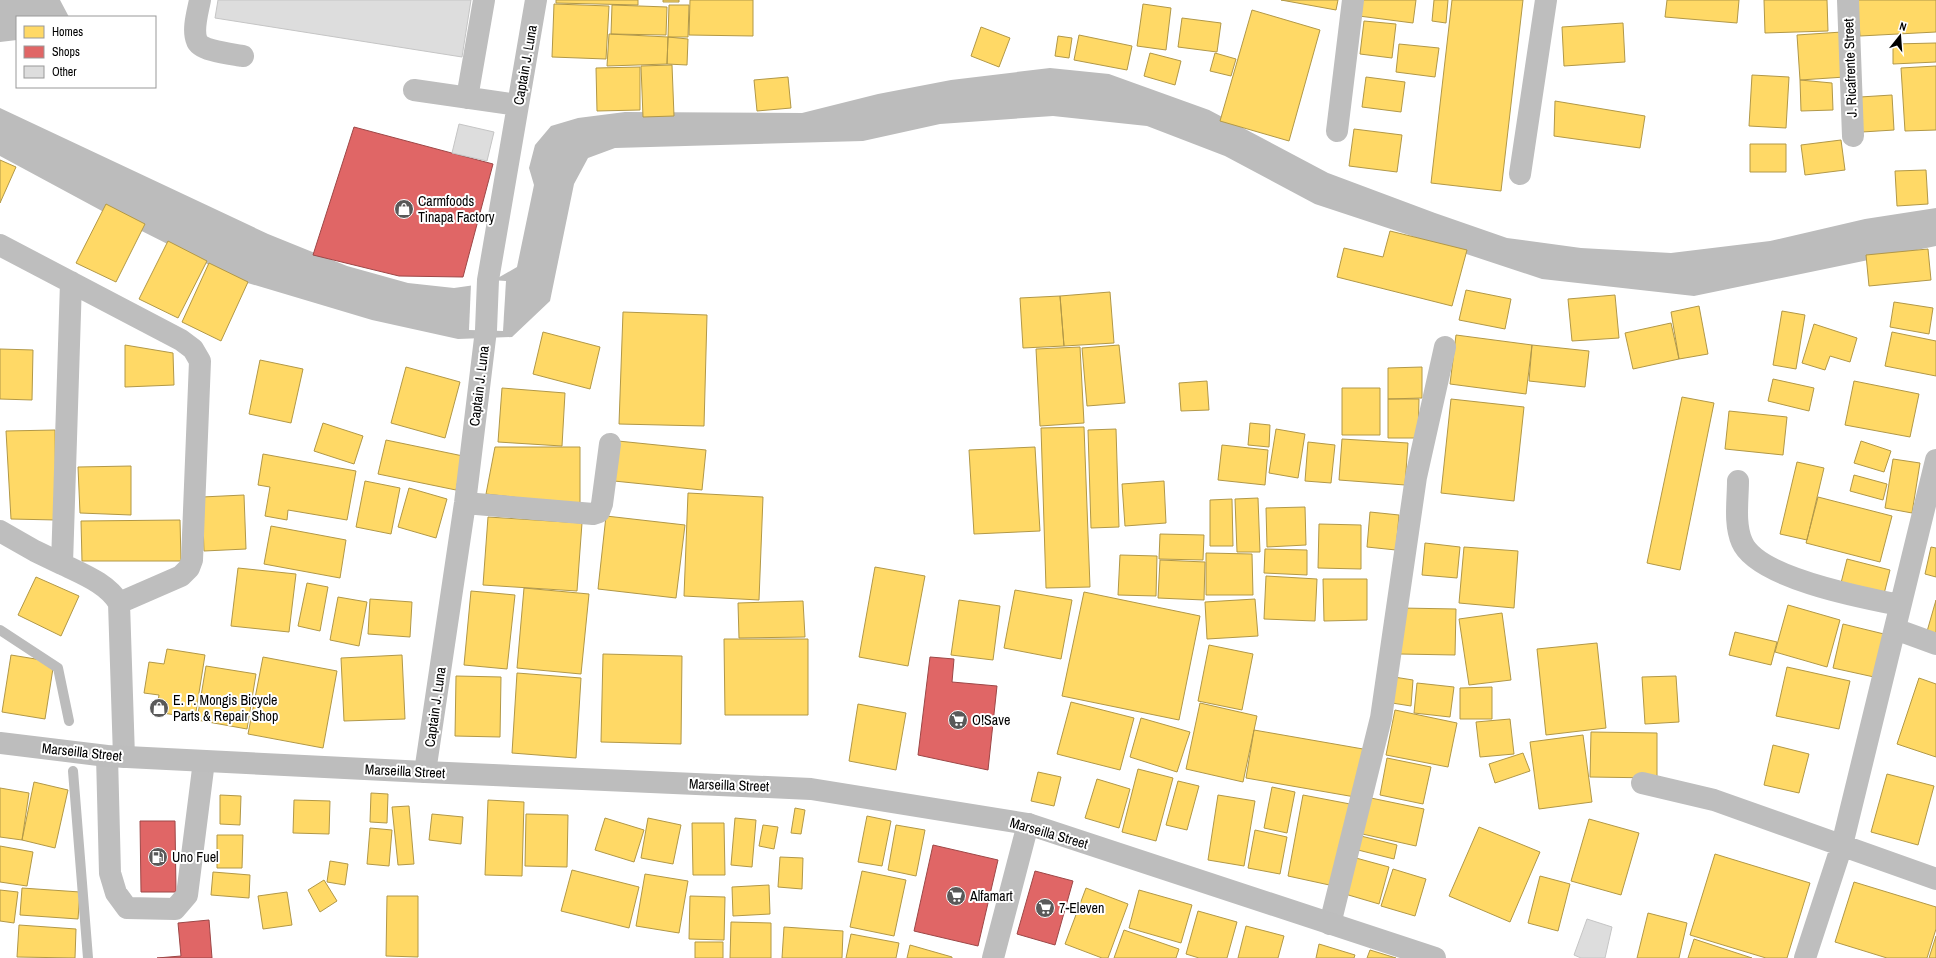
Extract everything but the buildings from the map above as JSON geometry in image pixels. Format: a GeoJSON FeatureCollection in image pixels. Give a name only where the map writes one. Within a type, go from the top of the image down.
{"type":"FeatureCollection","features":[{"type":"Feature","properties":{"kind":"main road","name":"Marseilla Street"},"geometry":{"type":"LineString","coordinates":[[0,743],[115,757],[811,789],[1028,824],[1436,958]]}},
{"type":"Feature","properties":{"kind":"street"},"geometry":{"type":"LineString","coordinates":[[200,0],[195,36],[197,43],[204,48],[243,56]]}},
{"type":"Feature","properties":{"kind":"street"},"geometry":{"type":"LineString","coordinates":[[467,98],[484,0]]}},
{"type":"Feature","properties":{"kind":"street","name":"Captain J. Luna"},"geometry":{"type":"LineString","coordinates":[[425,772],[465,503],[486,330],[488,280],[536,0]]}},
{"type":"Feature","properties":{"kind":"street"},"geometry":{"type":"LineString","coordinates":[[1337,131],[1353,0]]}},
{"type":"Feature","properties":{"kind":"street"},"geometry":{"type":"LineString","coordinates":[[1520,174],[1546,0]]}},
{"type":"Feature","properties":{"kind":"street","name":"J. Ricafrente Street"},"geometry":{"type":"LineString","coordinates":[[1848,0],[1853,136]]}},
{"type":"Feature","properties":{"kind":"street"},"geometry":{"type":"LineString","coordinates":[[414,90],[518,105]]}},
{"type":"Feature","properties":{"kind":"street"},"geometry":{"type":"LineString","coordinates":[[0,245],[182,340],[193,349],[200,361],[192,560],[189,568],[182,576],[119,603]]}},
{"type":"Feature","properties":{"kind":"street"},"geometry":{"type":"LineString","coordinates":[[62,564],[71,282]]}},
{"type":"Feature","properties":{"kind":"street"},"geometry":{"type":"LineString","coordinates":[[1330,924],[1381,718],[1416,477],[1445,347]]}},
{"type":"Feature","properties":{"kind":"street"},"geometry":{"type":"LineString","coordinates":[[465,503],[593,514],[599,512],[602,504],[610,444]]}},
{"type":"Feature","properties":{"kind":"street"},"geometry":{"type":"LineString","coordinates":[[1805,958],[1842,845],[1936,460]]}},
{"type":"Feature","properties":{"kind":"street"},"geometry":{"type":"LineString","coordinates":[[1738,481],[1737,518],[1742,542],[1754,558],[1777,571],[1839,592],[1900,606]]}},
{"type":"Feature","properties":{"kind":"street"},"geometry":{"type":"LineString","coordinates":[[0,531],[35,551],[104,586],[113,592],[119,603],[110,873],[116,893],[127,908],[175,910],[187,895],[204,761]]}},
{"type":"Feature","properties":{"kind":"street"},"geometry":{"type":"LineString","coordinates":[[1895,629],[1936,644]]}},
{"type":"Feature","properties":{"kind":"street"},"geometry":{"type":"LineString","coordinates":[[1642,783],[1714,800],[1936,879]]}},
{"type":"Feature","properties":{"kind":"street"},"geometry":{"type":"LineString","coordinates":[[993,958],[1028,824]]}},
{"type":"Feature","properties":{"kind":"shaded area"},"geometry":{"type":"Polygon","coordinates":[[[0,0],[60,0],[68,16],[16,16],[16,40],[0,42],[0,0]]]}},
{"type":"Feature","properties":{"kind":"shaded area"},"geometry":{"type":"Polygon","coordinates":[[[1050,68],[1109,74],[1209,110],[1328,173],[1507,238],[1581,248],[1671,253],[1770,241],[1865,219],[1936,208],[1936,246],[1694,296],[1542,279],[1315,204],[1225,156],[1147,126],[1053,116],[940,124],[863,141],[615,148],[588,158],[574,184],[550,301],[512,337],[458,339],[372,320],[241,281],[102,211],[0,156],[0,108],[268,234],[347,266],[408,283],[454,288],[489,283],[517,267],[534,185],[529,168],[535,145],[551,126],[578,118],[625,112],[802,113],[878,94],[951,80],[1050,68]]]}},
{"type":"Feature","properties":{"kind":"pier"},"geometry":{"type":"Polygon","coordinates":[[[491,280],[506,281],[503,331],[469,330],[471,284],[491,280]]]}},
{"type":"Feature","properties":{"kind":"waterway"},"geometry":{"type":"LineString","coordinates":[[0,630],[58,668],[69,721]]}},
{"type":"Feature","properties":{"kind":"waterway"},"geometry":{"type":"LineString","coordinates":[[73,771],[88,958]]}},
{"type":"Feature","properties":{"kind":"place","name":"Carmfoods Tinapa Factory"},"geometry":{"type":"Point","coordinates":[404,209]}},
{"type":"Feature","properties":{"kind":"place","name":"E. P. Mongis Bicycle Parts & Repair Shop"},"geometry":{"type":"Point","coordinates":[159,708]}},
{"type":"Feature","properties":{"kind":"place","name":"O!Save"},"geometry":{"type":"Point","coordinates":[958,720]}},
{"type":"Feature","properties":{"kind":"place","name":"Uno Fuel"},"geometry":{"type":"Point","coordinates":[158,857]}},
{"type":"Feature","properties":{"kind":"place","name":"Alfamart"},"geometry":{"type":"Point","coordinates":[956,896]}},
{"type":"Feature","properties":{"kind":"place","name":"7-Eleven"},"geometry":{"type":"Point","coordinates":[1045,908]}}]}
